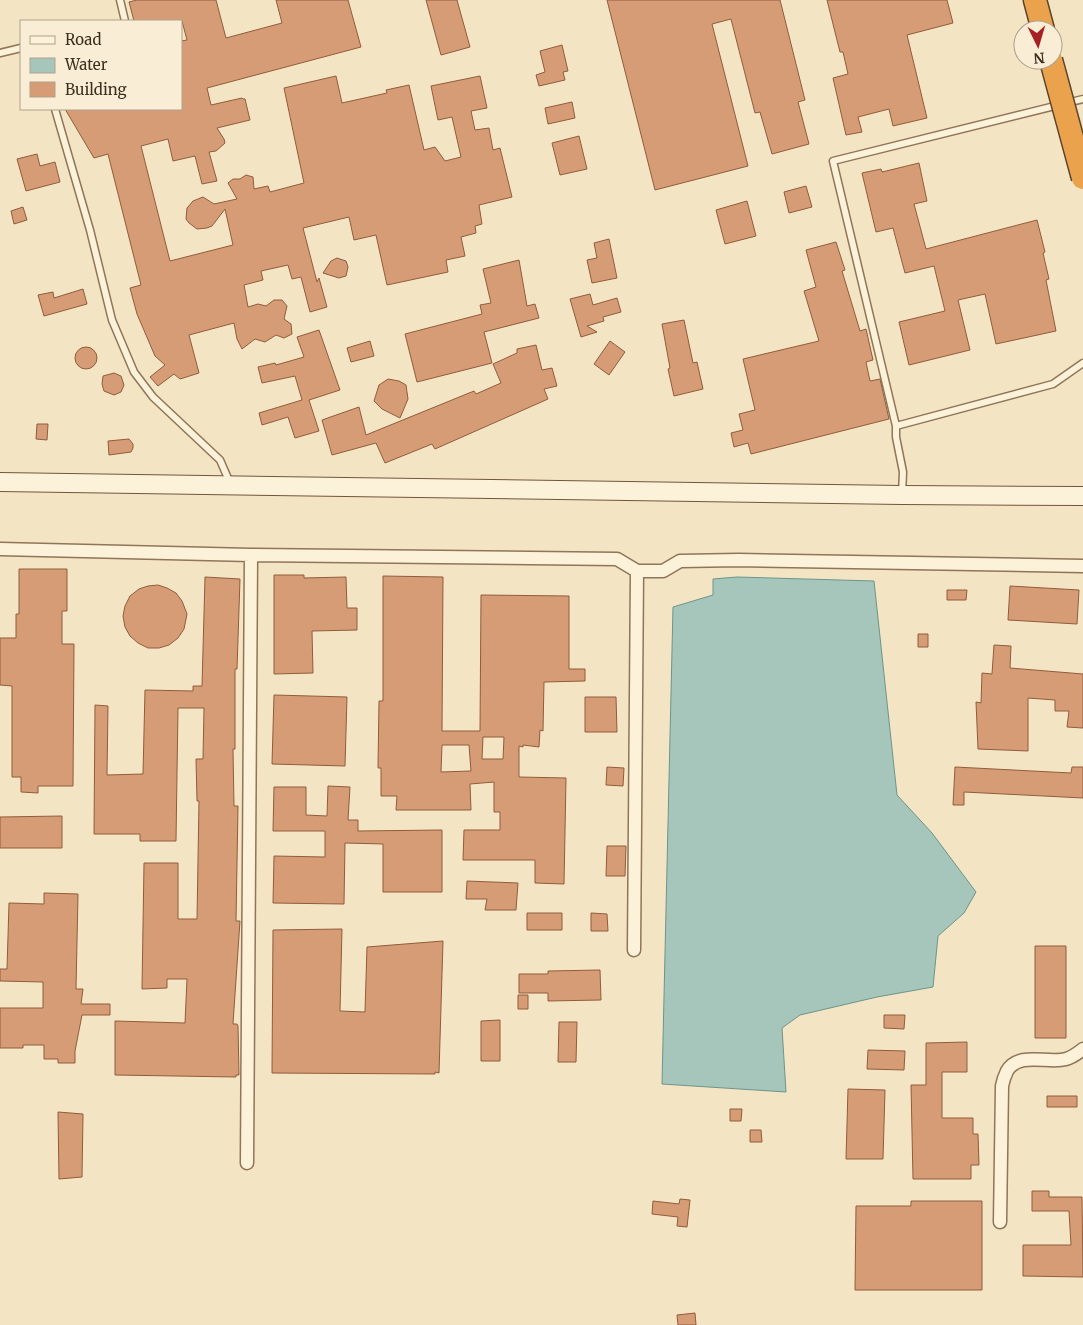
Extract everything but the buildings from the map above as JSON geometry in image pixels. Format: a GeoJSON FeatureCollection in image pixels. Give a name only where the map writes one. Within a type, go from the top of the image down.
{"type":"FeatureCollection","features":[{"type":"Feature","properties":{"kind":"highway"},"geometry":{"type":"LineString","coordinates":[[1034,0],[1040,20]]}},
{"type":"Feature","properties":{"kind":"highway"},"geometry":{"type":"LineString","coordinates":[[1054,70],[1083,178]]}},
{"type":"Feature","properties":{"kind":"street"},"geometry":{"type":"LineString","coordinates":[[0,482],[1083,496]]}},
{"type":"Feature","properties":{"kind":"street"},"geometry":{"type":"LineString","coordinates":[[0,549],[250,556],[617,559],[637,571],[663,571],[680,562],[739,560],[1083,566]]}},
{"type":"Feature","properties":{"kind":"street"},"geometry":{"type":"LineString","coordinates":[[247,1163],[250,556]]}},
{"type":"Feature","properties":{"kind":"street"},"geometry":{"type":"LineString","coordinates":[[634,950],[637,571]]}},
{"type":"Feature","properties":{"kind":"street"},"geometry":{"type":"LineString","coordinates":[[1000,1222],[1002,1086],[1007,1071],[1013,1064],[1024,1060],[1064,1060],[1073,1057],[1083,1049]]}},
{"type":"Feature","properties":{"kind":"lane"},"geometry":{"type":"LineString","coordinates":[[120,0],[125,20]]}},
{"type":"Feature","properties":{"kind":"lane"},"geometry":{"type":"LineString","coordinates":[[0,52],[20,48]]}},
{"type":"Feature","properties":{"kind":"lane"},"geometry":{"type":"LineString","coordinates":[[902,495],[903,472],[896,437],[896,426],[832,161],[1083,99]]}},
{"type":"Feature","properties":{"kind":"lane"},"geometry":{"type":"LineString","coordinates":[[54,110],[90,230],[112,320],[134,372],[153,397],[220,460],[231,485]]}},
{"type":"Feature","properties":{"kind":"lane"},"geometry":{"type":"LineString","coordinates":[[896,426],[1053,384],[1083,362]]}},
{"type":"Feature","properties":{"kind":"water"},"geometry":{"type":"Polygon","coordinates":[[[737,577],[874,581],[897,795],[932,833],[976,892],[964,913],[938,936],[933,987],[877,997],[800,1015],[782,1028],[786,1092],[662,1084],[673,607],[713,595],[713,579],[737,577]]]}}]}
